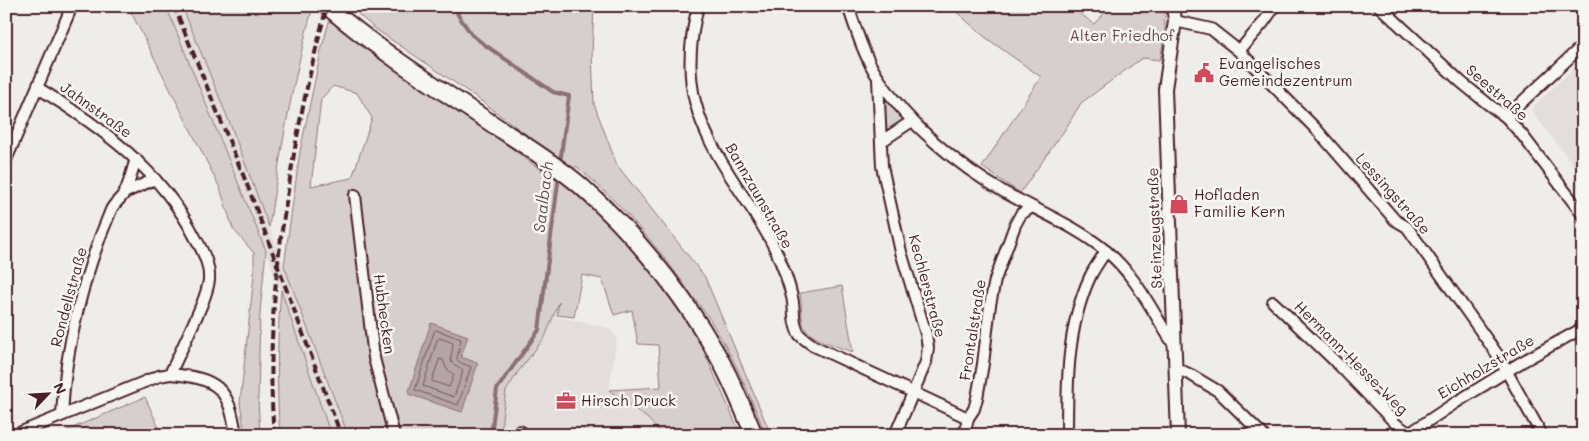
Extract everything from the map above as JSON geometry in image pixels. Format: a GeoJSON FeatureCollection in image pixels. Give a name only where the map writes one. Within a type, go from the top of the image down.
{"type":"FeatureCollection","features":[{"type":"Feature","properties":{"kind":"main road"},"geometry":{"type":"LineString","coordinates":[[330,8],[386,53],[539,155],[580,185],[643,247],[695,317],[718,356],[754,435]]}},
{"type":"Feature","properties":{"kind":"street"},"geometry":{"type":"LineString","coordinates":[[6,160],[72,6]]}},
{"type":"Feature","properties":{"kind":"street","name":"Bannzaunstraße"},"geometry":{"type":"LineString","coordinates":[[698,6],[690,58],[690,79],[694,101],[708,138],[777,253],[793,298],[796,326],[800,335],[814,346],[968,418]]}},
{"type":"Feature","properties":{"kind":"street"},"geometry":{"type":"LineString","coordinates":[[848,6],[858,36],[878,78],[912,121],[977,175],[1082,234],[1106,251],[1126,270],[1175,346]]}},
{"type":"Feature","properties":{"kind":"street","name":"Steinzeugstraße"},"geometry":{"type":"LineString","coordinates":[[1173,6],[1176,21],[1166,88],[1178,435]]}},
{"type":"Feature","properties":{"kind":"street"},"geometry":{"type":"LineString","coordinates":[[1239,50],[1275,6]]}},
{"type":"Feature","properties":{"kind":"street","name":"Seestraße"},"geometry":{"type":"LineString","coordinates":[[1380,6],[1461,82],[1506,117],[1523,136],[1583,215]]}},
{"type":"Feature","properties":{"kind":"street","name":"Lessingstraße"},"geometry":{"type":"LineString","coordinates":[[1176,21],[1212,29],[1239,50],[1317,130],[1395,220],[1407,227],[1496,354],[1542,435]]}},
{"type":"Feature","properties":{"kind":"street"},"geometry":{"type":"LineString","coordinates":[[1506,117],[1583,45]]}},
{"type":"Feature","properties":{"kind":"street","name":"Kechlerstraße"},"geometry":{"type":"LineString","coordinates":[[878,78],[882,166],[901,252],[926,334],[928,348],[926,362],[895,435]]}},
{"type":"Feature","properties":{"kind":"street","name":"Jahnstraße"},"geometry":{"type":"LineString","coordinates":[[38,88],[80,114],[136,159],[179,209],[205,256],[209,278],[207,290],[170,374]]}},
{"type":"Feature","properties":{"kind":"street"},"geometry":{"type":"LineString","coordinates":[[882,141],[912,121]]}},
{"type":"Feature","properties":{"kind":"street","name":"Jahnstraße"},"geometry":{"type":"LineString","coordinates":[[124,192],[136,159]]}},
{"type":"Feature","properties":{"kind":"street"},"geometry":{"type":"LineString","coordinates":[[124,192],[155,179]]}},
{"type":"Feature","properties":{"kind":"street","name":"Rondellstraße"},"geometry":{"type":"LineString","coordinates":[[62,415],[63,386],[73,329],[89,269],[112,208],[124,192]]}},
{"type":"Feature","properties":{"kind":"street","name":"Hubhecken"},"geometry":{"type":"LineString","coordinates":[[355,195],[374,358],[394,435]]}},
{"type":"Feature","properties":{"kind":"street","name":"Frontalstraße"},"geometry":{"type":"LineString","coordinates":[[964,435],[968,418],[974,409],[977,398],[995,280],[1014,225],[1021,214],[1032,207]]}},
{"type":"Feature","properties":{"kind":"street"},"geometry":{"type":"LineString","coordinates":[[1067,435],[1068,384],[1074,319],[1090,276],[1106,251]]}},
{"type":"Feature","properties":{"kind":"street","name":"Hermann-Hesse-Weg"},"geometry":{"type":"LineString","coordinates":[[1273,302],[1408,434]]}},
{"type":"Feature","properties":{"kind":"street","name":"Eichholzstraße"},"geometry":{"type":"LineString","coordinates":[[1408,434],[1455,403],[1583,328]]}},
{"type":"Feature","properties":{"kind":"street"},"geometry":{"type":"LineString","coordinates":[[1176,368],[1218,391],[1263,435]]}},
{"type":"Feature","properties":{"kind":"street"},"geometry":{"type":"LineString","coordinates":[[14,435],[159,376],[170,374],[193,376],[211,382],[218,388],[225,396],[234,417],[236,435]]}},
{"type":"Feature","properties":{"kind":"shaded area"},"geometry":{"type":"Polygon","coordinates":[[[166,6],[182,6],[231,126],[348,435],[331,435],[282,293],[166,6]]]}},
{"type":"Feature","properties":{"kind":"shaded area"},"geometry":{"type":"Polygon","coordinates":[[[1583,60],[1583,194],[1574,181],[1581,175],[1530,109],[1583,60]]]}},
{"type":"Feature","properties":{"kind":"shaded area"},"geometry":{"type":"Polygon","coordinates":[[[554,316],[609,328],[617,338],[609,390],[647,418],[663,435],[502,435],[502,417],[506,391],[545,337],[554,316]]]}},
{"type":"Feature","properties":{"kind":"green space"},"geometry":{"type":"Polygon","coordinates":[[[128,6],[166,6],[266,251],[260,312],[258,399],[260,435],[245,435],[240,403],[254,275],[254,253],[233,229],[220,188],[128,6]]]}},
{"type":"Feature","properties":{"kind":"green space"},"geometry":{"type":"Polygon","coordinates":[[[182,6],[313,6],[288,116],[269,227],[231,126],[182,6]]]}},
{"type":"Feature","properties":{"kind":"green space"},"geometry":{"type":"Polygon","coordinates":[[[349,6],[594,6],[592,52],[594,104],[617,165],[705,277],[771,435],[766,435],[736,367],[710,320],[667,261],[609,195],[576,166],[574,170],[473,95],[374,28],[349,6]]]}},
{"type":"Feature","properties":{"kind":"green space","name":"Alter Friedhof"},"geometry":{"type":"Polygon","coordinates":[[[953,6],[1070,6],[1094,24],[1111,6],[1164,6],[1165,31],[1160,60],[1142,58],[1081,103],[1066,128],[1020,193],[982,167],[1041,77],[985,37],[952,8],[953,6]]]}},
{"type":"Feature","properties":{"kind":"green space"},"geometry":{"type":"Polygon","coordinates":[[[330,18],[455,106],[534,165],[563,183],[631,244],[697,336],[741,435],[663,435],[647,418],[609,390],[661,387],[658,345],[638,344],[632,310],[614,315],[602,279],[582,275],[574,317],[557,315],[559,302],[545,337],[506,391],[502,417],[502,435],[348,435],[284,266],[300,151],[321,51],[330,18]],[[333,86],[321,99],[311,186],[352,178],[372,118],[357,93],[333,86]]]}},
{"type":"Feature","properties":{"kind":"green space"},"geometry":{"type":"Polygon","coordinates":[[[886,98],[891,99],[903,118],[902,121],[889,129],[886,128],[886,98]]]}},
{"type":"Feature","properties":{"kind":"green space"},"geometry":{"type":"Polygon","coordinates":[[[842,286],[853,352],[817,338],[803,324],[800,293],[842,286]]]}},
{"type":"Feature","properties":{"kind":"green space"},"geometry":{"type":"Polygon","coordinates":[[[281,290],[331,435],[280,435],[278,362],[281,290]]]}},
{"type":"Feature","properties":{"kind":"green space"},"geometry":{"type":"Polygon","coordinates":[[[145,397],[159,428],[143,435],[62,435],[68,430],[145,397]]]}},
{"type":"Feature","properties":{"kind":"water"},"geometry":{"type":"Polygon","coordinates":[[[431,323],[468,336],[461,357],[478,363],[462,412],[408,394],[431,323]]]}},
{"type":"Feature","properties":{"kind":"waterway","name":"Saalbach"},"geometry":{"type":"LineString","coordinates":[[455,6],[458,15],[472,35],[553,92],[569,96],[560,163]]}},
{"type":"Feature","properties":{"kind":"waterway","name":"Saalbach"},"geometry":{"type":"LineString","coordinates":[[491,435],[497,389],[539,330],[559,175]]}},
{"type":"Feature","properties":{"kind":"railway"},"geometry":{"type":"LineString","coordinates":[[174,6],[248,187],[341,435]]}},
{"type":"Feature","properties":{"kind":"railway"},"geometry":{"type":"LineString","coordinates":[[274,435],[271,372],[276,278],[284,216],[301,118],[327,6]]}},
{"type":"Feature","properties":{"kind":"place","name":"Evangelisches Gemeindezentrum"},"geometry":{"type":"Point","coordinates":[1204,73]}},
{"type":"Feature","properties":{"kind":"place","name":"Hofladen Familie Kern"},"geometry":{"type":"Point","coordinates":[1179,204]}},
{"type":"Feature","properties":{"kind":"place","name":"Hirsch Druck"},"geometry":{"type":"Point","coordinates":[566,401]}}]}
